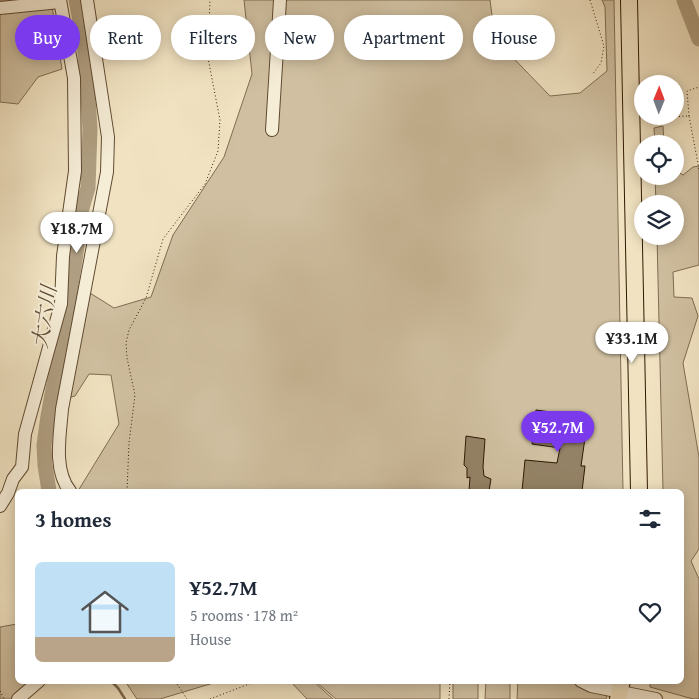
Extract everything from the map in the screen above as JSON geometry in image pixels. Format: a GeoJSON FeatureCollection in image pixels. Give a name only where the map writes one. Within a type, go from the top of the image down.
{"type":"FeatureCollection","features":[{"type":"Feature","properties":{"kind":"main road"},"geometry":{"type":"LineString","coordinates":[[629,0],[639,489]]}},
{"type":"Feature","properties":{"kind":"main road"},"geometry":{"type":"LineString","coordinates":[[639,0],[641,75]]}},
{"type":"Feature","properties":{"kind":"main road"},"geometry":{"type":"LineString","coordinates":[[644,245],[650,489]]}},
{"type":"Feature","properties":{"kind":"street"},"geometry":{"type":"LineString","coordinates":[[69,489],[63,480],[59,441],[62,410],[107,172],[108,137],[87,0]]}},
{"type":"Feature","properties":{"kind":"street"},"geometry":{"type":"LineString","coordinates":[[272,130],[280,0]]}},
{"type":"Feature","properties":{"kind":"street"},"geometry":{"type":"LineString","coordinates":[[0,8],[60,1],[74,78],[75,171],[63,256],[61,304],[25,434],[22,467],[13,479],[8,493],[0,506]]}},
{"type":"Feature","properties":{"kind":"street"},"geometry":{"type":"LineString","coordinates":[[18,699],[36,684]]}},
{"type":"Feature","properties":{"kind":"street"},"geometry":{"type":"LineString","coordinates":[[587,684],[656,699]]}},
{"type":"Feature","properties":{"kind":"path"},"geometry":{"type":"LineString","coordinates":[[127,489],[129,443],[135,395],[127,358],[126,343],[129,330],[146,298],[164,239],[205,184],[218,151],[220,120],[208,58],[210,0]]}},
{"type":"Feature","properties":{"kind":"path"},"geometry":{"type":"LineString","coordinates":[[590,0],[604,46],[601,63],[592,74]]}},
{"type":"Feature","properties":{"kind":"path"},"geometry":{"type":"LineString","coordinates":[[699,87],[687,91],[689,116],[699,169]]}},
{"type":"Feature","properties":{"kind":"path"},"geometry":{"type":"LineString","coordinates":[[684,116],[689,116]]}},
{"type":"Feature","properties":{"kind":"path"},"geometry":{"type":"LineString","coordinates":[[177,684],[187,699]]}},
{"type":"Feature","properties":{"kind":"path"},"geometry":{"type":"LineString","coordinates":[[210,699],[249,684]]}},
{"type":"Feature","properties":{"kind":"path"},"geometry":{"type":"LineString","coordinates":[[449,699],[450,684]]}},
{"type":"Feature","properties":{"kind":"path"},"geometry":{"type":"LineString","coordinates":[[0,691],[4,699]]}},
{"type":"Feature","properties":{"kind":"shaded area"},"geometry":{"type":"Polygon","coordinates":[[[0,0],[51,0],[53,15],[15,15],[15,60],[61,60],[62,69],[38,77],[18,104],[0,102],[0,0]]]}},
{"type":"Feature","properties":{"kind":"shaded area"},"geometry":{"type":"Polygon","coordinates":[[[244,0],[490,0],[492,15],[473,15],[473,60],[515,60],[550,96],[580,93],[607,71],[605,7],[602,0],[614,0],[623,489],[79,489],[119,424],[111,375],[89,374],[75,396],[68,398],[90,293],[114,308],[151,297],[173,235],[224,157],[252,74],[250,60],[255,60],[255,15],[246,15],[244,0]]]}},
{"type":"Feature","properties":{"kind":"shaded area"},"geometry":{"type":"Polygon","coordinates":[[[663,126],[664,135],[654,135],[654,128],[663,126]]]}},
{"type":"Feature","properties":{"kind":"shaded area"},"geometry":{"type":"Polygon","coordinates":[[[699,166],[699,265],[673,272],[674,297],[692,298],[698,316],[683,363],[699,457],[699,549],[691,561],[699,579],[699,699],[650,687],[650,684],[684,684],[684,489],[663,489],[657,245],[684,245],[684,195],[656,195],[655,185],[684,185],[684,174],[693,167],[699,166]]]}},
{"type":"Feature","properties":{"kind":"shaded area"},"geometry":{"type":"Polygon","coordinates":[[[15,624],[15,684],[26,684],[26,687],[13,699],[0,699],[0,627],[15,624]]]}},
{"type":"Feature","properties":{"kind":"shaded area"},"geometry":{"type":"Polygon","coordinates":[[[127,684],[210,684],[160,699],[137,699],[127,684]]]}},
{"type":"Feature","properties":{"kind":"shaded area"},"geometry":{"type":"Polygon","coordinates":[[[293,684],[316,684],[333,699],[307,699],[293,684]]]}},
{"type":"Feature","properties":{"kind":"shaded area"},"geometry":{"type":"Polygon","coordinates":[[[318,684],[440,684],[440,699],[336,699],[318,684]]]}},
{"type":"Feature","properties":{"kind":"shaded area"},"geometry":{"type":"Polygon","coordinates":[[[453,684],[478,684],[478,699],[453,699],[453,684]]]}},
{"type":"Feature","properties":{"kind":"shaded area"},"geometry":{"type":"Polygon","coordinates":[[[486,684],[510,684],[510,699],[485,699],[486,684]]]}},
{"type":"Feature","properties":{"kind":"shaded area"},"geometry":{"type":"Polygon","coordinates":[[[518,684],[610,684],[606,699],[517,699],[518,684]]]}},
{"type":"Feature","properties":{"kind":"building"},"geometry":{"type":"Polygon","coordinates":[[[536,410],[588,417],[581,466],[585,466],[582,489],[522,489],[525,460],[557,463],[560,448],[532,444],[536,410]]]}},
{"type":"Feature","properties":{"kind":"building"},"geometry":{"type":"Polygon","coordinates":[[[466,436],[485,439],[483,467],[484,476],[491,479],[489,489],[469,489],[470,477],[467,478],[467,468],[464,465],[466,436]]]}},
{"type":"Feature","properties":{"kind":"waterway","name":"大六川"},"geometry":{"type":"LineString","coordinates":[[49,489],[44,445],[77,247],[79,218],[88,188],[90,129],[87,80],[84,42],[76,0]]}},
{"type":"Feature","properties":{"kind":"waterway"},"geometry":{"type":"LineString","coordinates":[[684,0],[699,39]]}},
{"type":"Feature","properties":{"kind":"waterway"},"geometry":{"type":"LineString","coordinates":[[114,684],[125,699]]}}]}
